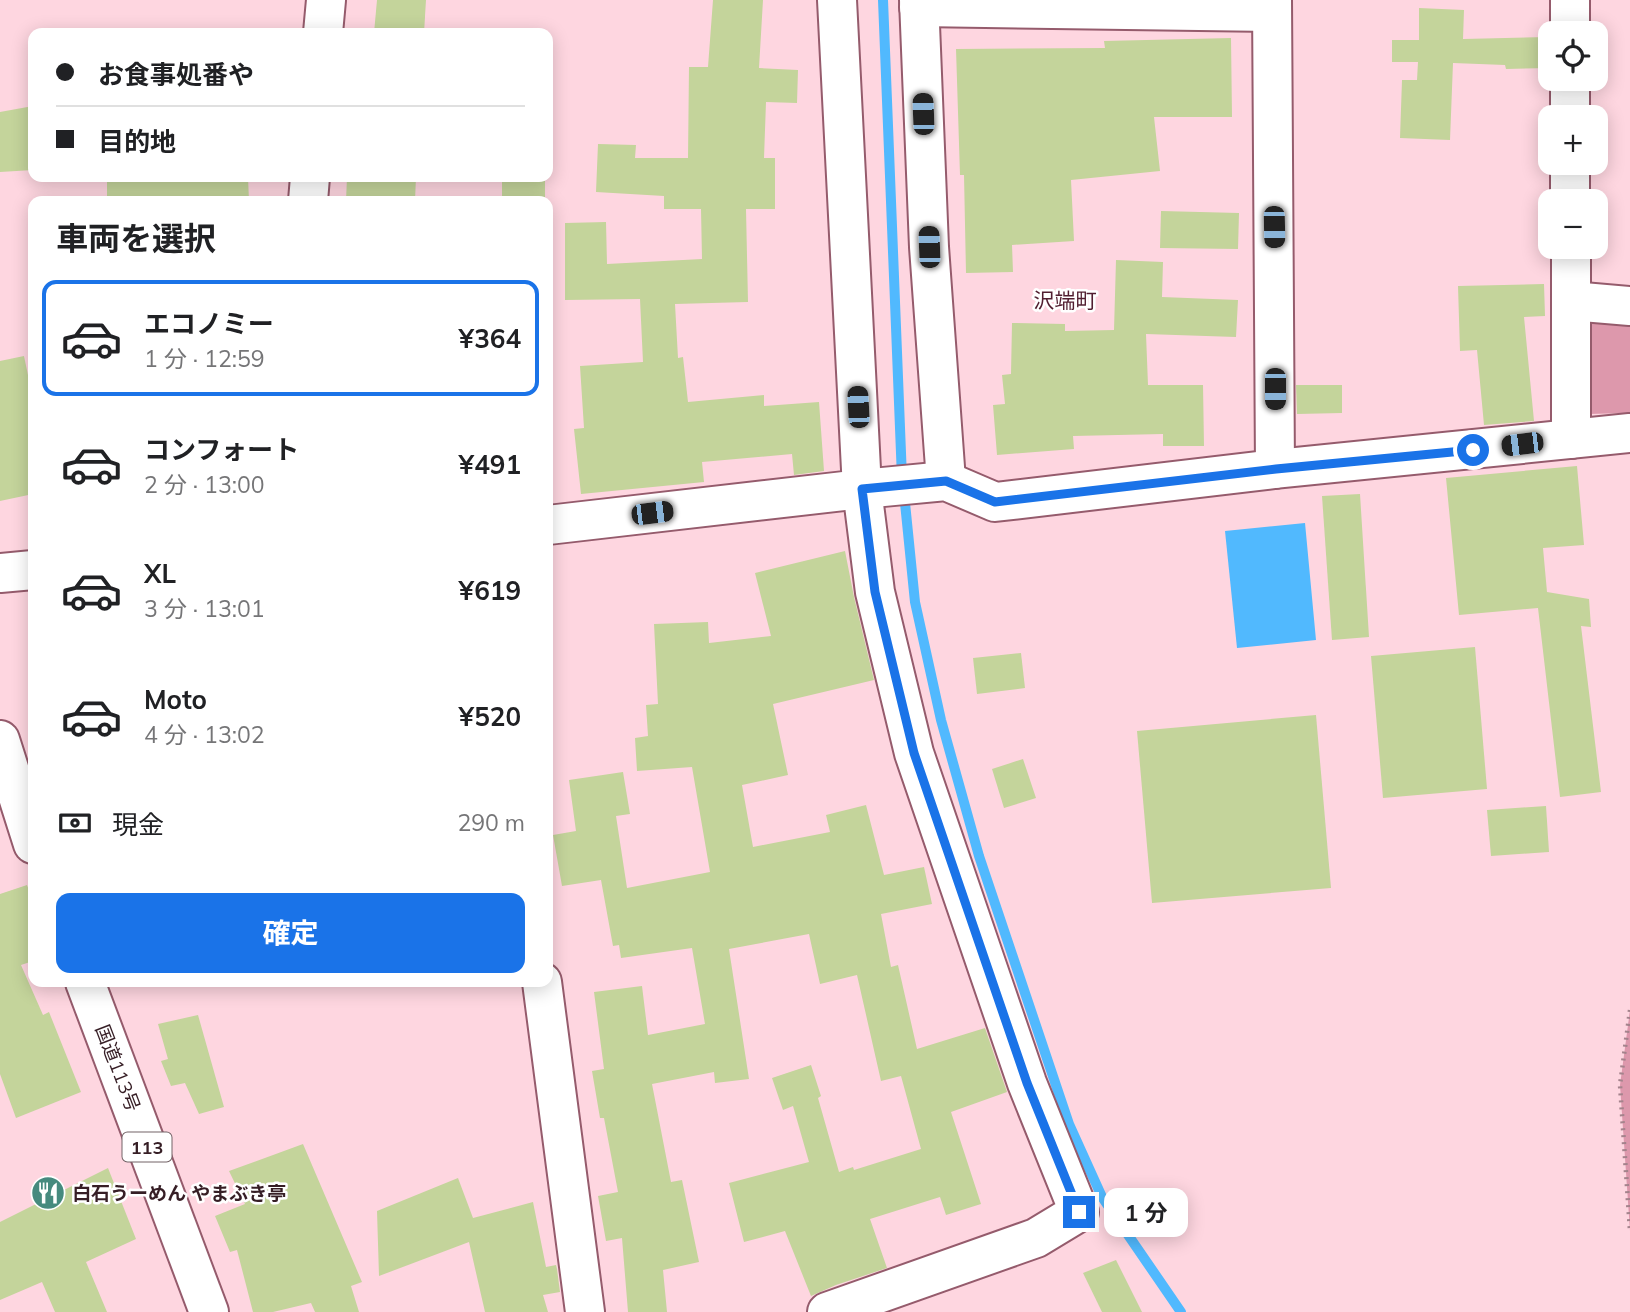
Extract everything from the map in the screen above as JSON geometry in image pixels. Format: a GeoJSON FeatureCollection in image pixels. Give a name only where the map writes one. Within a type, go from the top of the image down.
{"type":"FeatureCollection","features":[{"type":"Feature","properties":{"kind":"main road"},"geometry":{"type":"LineString","coordinates":[[323,28],[326,0]]}},
{"type":"Feature","properties":{"kind":"main road"},"geometry":{"type":"LineString","coordinates":[[827,1312],[1036,1238],[1079,1212],[1027,1083],[914,753],[875,592],[837,0]]}},
{"type":"Feature","properties":{"kind":"main road"},"geometry":{"type":"LineString","coordinates":[[1570,0],[1570,21]]}},
{"type":"Feature","properties":{"kind":"main road"},"geometry":{"type":"LineString","coordinates":[[934,482],[929,247],[919,4],[1272,6],[1276,469]]}},
{"type":"Feature","properties":{"kind":"main road"},"geometry":{"type":"LineString","coordinates":[[1571,259],[1571,439]]}},
{"type":"Feature","properties":{"kind":"main road"},"geometry":{"type":"LineString","coordinates":[[1571,301],[1630,306]]}},
{"type":"Feature","properties":{"kind":"main road"},"geometry":{"type":"LineString","coordinates":[[553,524],[934,482],[995,502],[1276,469],[1630,433]]}},
{"type":"Feature","properties":{"kind":"main road"},"geometry":{"type":"LineString","coordinates":[[0,573],[28,570]]}},
{"type":"Feature","properties":{"kind":"main road"},"geometry":{"type":"LineString","coordinates":[[0,740],[28,828]]}},
{"type":"Feature","properties":{"kind":"main road","name":"国道113号"},"geometry":{"type":"LineString","coordinates":[[87,987],[209,1312]]}},
{"type":"Feature","properties":{"kind":"main road"},"geometry":{"type":"LineString","coordinates":[[543,987],[585,1312]]}},
{"type":"Feature","properties":{"kind":"path"},"geometry":{"type":"LineString","coordinates":[[1630,1010],[1620,1084],[1630,1231]]}},
{"type":"Feature","properties":{"kind":"shaded area"},"geometry":{"type":"Polygon","coordinates":[[[1598,321],[1630,323],[1630,413],[1588,414],[1585,330],[1598,321]]]}},
{"type":"Feature","properties":{"kind":"shaded area"},"geometry":{"type":"Polygon","coordinates":[[[1630,1010],[1630,1231],[1620,1085],[1630,1010]]]}},
{"type":"Feature","properties":{"kind":"water"},"geometry":{"type":"Polygon","coordinates":[[[1305,523],[1316,640],[1237,648],[1225,531],[1305,523]]]}},
{"type":"Feature","properties":{"kind":"building"},"geometry":{"type":"Polygon","coordinates":[[[377,0],[426,0],[424,28],[374,28],[377,0]]]}},
{"type":"Feature","properties":{"kind":"building"},"geometry":{"type":"Polygon","coordinates":[[[713,0],[763,0],[759,68],[798,70],[797,103],[766,102],[764,158],[775,158],[775,209],[746,209],[748,302],[675,304],[678,358],[683,357],[688,402],[764,395],[764,406],[819,402],[824,471],[794,475],[792,454],[702,462],[704,482],[581,494],[574,429],[584,428],[580,366],[643,362],[640,299],[565,300],[565,223],[606,222],[607,264],[702,259],[701,209],[664,209],[664,196],[596,192],[598,144],[636,145],[635,158],[688,158],[689,67],[708,67],[713,0]]]}},
{"type":"Feature","properties":{"kind":"building"},"geometry":{"type":"Polygon","coordinates":[[[1419,8],[1464,10],[1463,39],[1538,37],[1538,68],[1506,69],[1505,65],[1453,63],[1450,140],[1400,138],[1402,80],[1417,80],[1418,62],[1392,62],[1392,40],[1419,40],[1419,8]]]}},
{"type":"Feature","properties":{"kind":"building"},"geometry":{"type":"Polygon","coordinates":[[[1231,38],[1232,117],[1154,117],[1160,171],[1071,180],[1074,241],[1012,245],[1013,272],[966,273],[964,175],[960,175],[956,49],[1105,48],[1104,41],[1231,38]]]}},
{"type":"Feature","properties":{"kind":"building"},"geometry":{"type":"Polygon","coordinates":[[[28,107],[28,170],[0,172],[0,112],[28,107]]]}},
{"type":"Feature","properties":{"kind":"building"},"geometry":{"type":"Polygon","coordinates":[[[107,182],[248,182],[249,196],[107,196],[107,182]]]}},
{"type":"Feature","properties":{"kind":"building"},"geometry":{"type":"Polygon","coordinates":[[[347,182],[416,182],[415,196],[346,196],[347,182]]]}},
{"type":"Feature","properties":{"kind":"building"},"geometry":{"type":"Polygon","coordinates":[[[502,182],[545,182],[545,196],[502,196],[502,182]]]}},
{"type":"Feature","properties":{"kind":"building"},"geometry":{"type":"Polygon","coordinates":[[[1161,211],[1239,213],[1238,249],[1160,248],[1161,211]]]}},
{"type":"Feature","properties":{"kind":"building"},"geometry":{"type":"Polygon","coordinates":[[[1116,260],[1163,262],[1162,297],[1238,300],[1236,337],[1146,334],[1148,385],[1203,385],[1204,446],[1163,446],[1163,434],[1073,436],[1074,449],[997,455],[993,405],[1005,404],[1002,375],[1011,374],[1012,323],[1065,324],[1065,331],[1114,330],[1116,260]]]}},
{"type":"Feature","properties":{"kind":"building"},"geometry":{"type":"Polygon","coordinates":[[[1544,284],[1545,316],[1524,317],[1534,421],[1484,425],[1477,350],[1460,351],[1458,286],[1544,284]]]}},
{"type":"Feature","properties":{"kind":"building"},"geometry":{"type":"Polygon","coordinates":[[[24,356],[28,375],[28,495],[0,501],[0,361],[24,356]]]}},
{"type":"Feature","properties":{"kind":"building"},"geometry":{"type":"Polygon","coordinates":[[[1296,385],[1342,385],[1342,413],[1297,414],[1296,385]]]}},
{"type":"Feature","properties":{"kind":"building"},"geometry":{"type":"Polygon","coordinates":[[[1577,466],[1584,545],[1543,548],[1547,592],[1589,599],[1591,627],[1581,626],[1601,792],[1560,797],[1538,608],[1459,615],[1446,478],[1577,466]]]}},
{"type":"Feature","properties":{"kind":"building"},"geometry":{"type":"Polygon","coordinates":[[[1360,494],[1369,637],[1332,640],[1322,496],[1360,494]]]}},
{"type":"Feature","properties":{"kind":"building"},"geometry":{"type":"Polygon","coordinates":[[[845,551],[874,680],[773,704],[788,775],[742,785],[753,847],[830,832],[826,815],[866,805],[884,875],[924,867],[932,904],[881,914],[891,967],[898,965],[917,1049],[985,1028],[1007,1092],[951,1112],[981,1204],[946,1215],[940,1197],[870,1219],[887,1268],[811,1296],[785,1231],[744,1242],[729,1183],[809,1162],[793,1106],[783,1110],[772,1078],[811,1065],[839,1172],[853,1167],[854,1170],[921,1149],[901,1076],[881,1081],[857,975],[820,984],[809,934],[729,949],[749,1079],[715,1083],[714,1072],[652,1084],[671,1182],[682,1180],[699,1262],[663,1270],[667,1312],[628,1312],[622,1238],[606,1241],[598,1196],[618,1192],[592,1071],[604,1069],[594,992],[642,986],[648,1035],[705,1024],[692,948],[621,958],[619,945],[613,946],[601,880],[562,886],[553,835],[576,831],[569,780],[623,772],[630,814],[616,816],[627,888],[710,872],[692,767],[637,771],[635,738],[648,736],[646,705],[658,704],[654,624],[708,622],[709,643],[771,636],[755,573],[845,551]]]}},
{"type":"Feature","properties":{"kind":"building"},"geometry":{"type":"Polygon","coordinates":[[[1475,647],[1487,789],[1383,798],[1371,656],[1475,647]]]}},
{"type":"Feature","properties":{"kind":"building"},"geometry":{"type":"Polygon","coordinates":[[[1021,653],[1025,688],[977,694],[973,658],[1021,653]]]}},
{"type":"Feature","properties":{"kind":"building"},"geometry":{"type":"Polygon","coordinates":[[[1316,715],[1331,888],[1152,903],[1137,731],[1316,715]]]}},
{"type":"Feature","properties":{"kind":"building"},"geometry":{"type":"Polygon","coordinates":[[[1023,759],[1036,798],[1004,808],[992,769],[1023,759]]]}},
{"type":"Feature","properties":{"kind":"building"},"geometry":{"type":"Polygon","coordinates":[[[1546,806],[1549,852],[1491,856],[1487,810],[1546,806]]]}},
{"type":"Feature","properties":{"kind":"building"},"geometry":{"type":"Polygon","coordinates":[[[27,885],[28,963],[21,965],[28,987],[31,987],[43,1015],[49,1012],[81,1092],[16,1118],[0,1074],[0,894],[27,885]]]}},
{"type":"Feature","properties":{"kind":"building"},"geometry":{"type":"Polygon","coordinates":[[[198,1015],[224,1107],[199,1114],[185,1083],[171,1086],[161,1061],[168,1059],[158,1024],[198,1015]]]}},
{"type":"Feature","properties":{"kind":"building"},"geometry":{"type":"Polygon","coordinates":[[[303,1144],[362,1282],[351,1286],[359,1312],[315,1312],[311,1303],[273,1312],[253,1312],[237,1250],[230,1252],[215,1216],[245,1204],[229,1171],[303,1144]]]}},
{"type":"Feature","properties":{"kind":"building"},"geometry":{"type":"Polygon","coordinates":[[[108,1168],[136,1239],[86,1262],[107,1312],[55,1312],[42,1282],[0,1300],[0,1222],[108,1168]]]}},
{"type":"Feature","properties":{"kind":"building"},"geometry":{"type":"Polygon","coordinates":[[[458,1178],[473,1218],[533,1202],[546,1267],[556,1265],[557,1269],[560,1292],[543,1295],[548,1312],[485,1312],[469,1242],[379,1276],[377,1211],[458,1178]]]}},
{"type":"Feature","properties":{"kind":"building"},"geometry":{"type":"Polygon","coordinates":[[[1116,1260],[1142,1312],[1102,1312],[1083,1273],[1116,1260]]]}},
{"type":"Feature","properties":{"kind":"waterway"},"geometry":{"type":"LineString","coordinates":[[883,0],[902,478]]}},
{"type":"Feature","properties":{"kind":"waterway"},"geometry":{"type":"LineString","coordinates":[[904,493],[915,602],[941,720],[979,856],[1069,1124],[1102,1197],[1181,1312]]}},
{"type":"Feature","properties":{"kind":"place","name":"白石うーめん やまぶき亭"},"geometry":{"type":"Point","coordinates":[48,1193]}},
{"type":"Feature","properties":{"kind":"district","name":"沢端町"},"geometry":{"type":"Point","coordinates":[1065,300]}},
{"type":"Feature","properties":{"kind":"route"},"geometry":{"type":"LineString","coordinates":[[1079,1212],[1027,1083],[914,753],[875,592],[862,489],[946,481],[995,502],[1276,469],[1473,450]]}}]}
